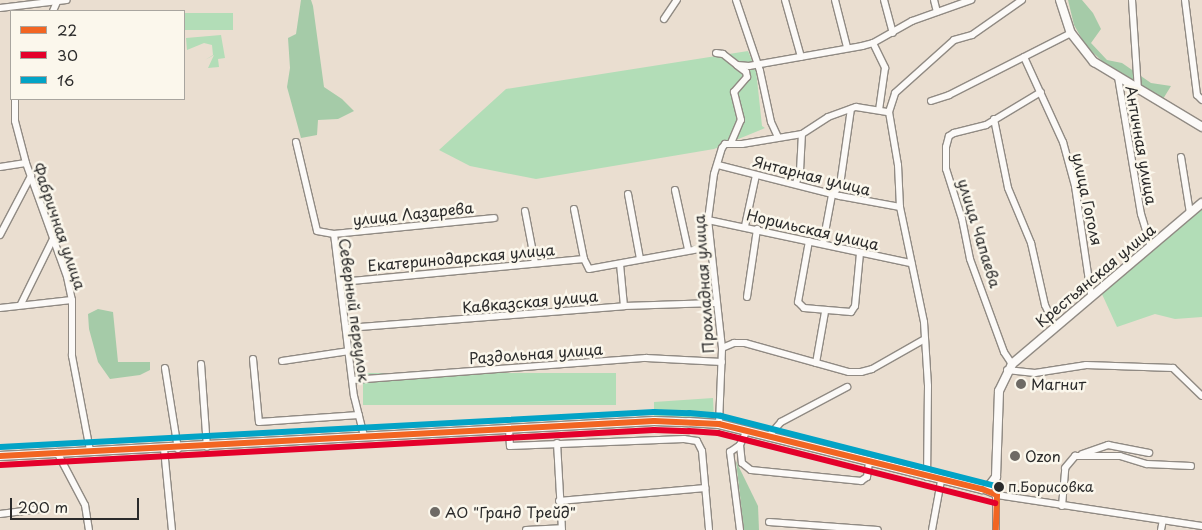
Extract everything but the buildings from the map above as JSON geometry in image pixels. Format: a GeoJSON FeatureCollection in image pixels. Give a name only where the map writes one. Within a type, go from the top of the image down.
{"type":"FeatureCollection","features":[{"type":"Feature","properties":{"kind":"main road"},"geometry":{"type":"LineString","coordinates":[[1060,0],[1071,33],[1094,62],[1202,127]]}},
{"type":"Feature","properties":{"kind":"main road","name":"Крестьянская улица"},"geometry":{"type":"LineString","coordinates":[[1010,367],[1091,294],[1202,203]]}},
{"type":"Feature","properties":{"kind":"main road"},"geometry":{"type":"LineString","coordinates":[[0,456],[90,450],[178,449],[364,436],[654,420],[718,424],[982,490],[996,477],[999,391],[1010,367]]}},
{"type":"Feature","properties":{"kind":"street"},"geometry":{"type":"LineString","coordinates":[[0,8],[67,0]]}},
{"type":"Feature","properties":{"kind":"street"},"geometry":{"type":"LineString","coordinates":[[664,19],[676,0]]}},
{"type":"Feature","properties":{"kind":"street"},"geometry":{"type":"LineString","coordinates":[[736,0],[757,65],[771,122],[778,137]]}},
{"type":"Feature","properties":{"kind":"street"},"geometry":{"type":"LineString","coordinates":[[785,0],[802,57]]}},
{"type":"Feature","properties":{"kind":"street"},"geometry":{"type":"LineString","coordinates":[[835,0],[847,47]]}},
{"type":"Feature","properties":{"kind":"street"},"geometry":{"type":"LineString","coordinates":[[884,0],[893,33]]}},
{"type":"Feature","properties":{"kind":"street"},"geometry":{"type":"LineString","coordinates":[[934,0],[937,12]]}},
{"type":"Feature","properties":{"kind":"street"},"geometry":{"type":"LineString","coordinates":[[716,53],[723,54],[737,66],[748,69],[757,65],[873,43],[912,21],[971,0]]}},
{"type":"Feature","properties":{"kind":"street"},"geometry":{"type":"LineString","coordinates":[[927,477],[928,386],[923,340],[924,322],[900,207],[898,165],[889,112],[895,93],[954,40],[972,35],[1022,0]]}},
{"type":"Feature","properties":{"kind":"street"},"geometry":{"type":"LineString","coordinates":[[1132,0],[1140,80],[1138,90]]}},
{"type":"Feature","properties":{"kind":"street"},"geometry":{"type":"LineString","coordinates":[[1185,0],[1197,96],[1202,100]]}},
{"type":"Feature","properties":{"kind":"street"},"geometry":{"type":"LineString","coordinates":[[931,100],[949,95],[1071,33]]}},
{"type":"Feature","properties":{"kind":"street"},"geometry":{"type":"LineString","coordinates":[[873,43],[885,68],[879,110]]}},
{"type":"Feature","properties":{"kind":"street","name":"улица Гоголя"},"geometry":{"type":"LineString","coordinates":[[1024,57],[1063,142],[1075,186],[1091,294]]}},
{"type":"Feature","properties":{"kind":"street"},"geometry":{"type":"LineString","coordinates":[[748,69],[745,82],[734,92],[740,128],[749,142]]}},
{"type":"Feature","properties":{"kind":"street","name":"Античная улица"},"geometry":{"type":"LineString","coordinates":[[1118,77],[1141,214],[1151,246]]}},
{"type":"Feature","properties":{"kind":"street"},"geometry":{"type":"LineString","coordinates":[[1040,92],[994,119],[1008,188],[1031,243],[1045,305],[1055,326]]}},
{"type":"Feature","properties":{"kind":"street","name":"Фабричная улица"},"geometry":{"type":"LineString","coordinates":[[15,100],[15,121],[26,163],[54,239],[72,300],[72,356],[90,450]]}},
{"type":"Feature","properties":{"kind":"street"},"geometry":{"type":"LineString","coordinates":[[728,143],[749,142],[802,134],[828,117],[851,109],[889,112]]}},
{"type":"Feature","properties":{"kind":"street"},"geometry":{"type":"LineString","coordinates":[[823,243],[833,193],[840,185],[851,109]]}},
{"type":"Feature","properties":{"kind":"street","name":"улица Чапаева"},"geometry":{"type":"LineString","coordinates":[[994,119],[986,125],[949,136],[946,169],[962,219],[970,259],[1010,367]]}},
{"type":"Feature","properties":{"kind":"street","name":"Прохладная улица"},"geometry":{"type":"LineString","coordinates":[[718,424],[722,348],[715,302],[708,220],[718,165],[728,143],[740,128]]}},
{"type":"Feature","properties":{"kind":"street"},"geometry":{"type":"LineString","coordinates":[[796,183],[800,171],[802,134]]}},
{"type":"Feature","properties":{"kind":"street","name":"Северный переулок"},"geometry":{"type":"LineString","coordinates":[[296,142],[316,231],[334,234],[348,328],[352,380],[364,436]]}},
{"type":"Feature","properties":{"kind":"street"},"geometry":{"type":"LineString","coordinates":[[1180,157],[1190,213]]}},
{"type":"Feature","properties":{"kind":"street"},"geometry":{"type":"LineString","coordinates":[[0,167],[26,163]]}},
{"type":"Feature","properties":{"kind":"street","name":"Янтарная улица"},"geometry":{"type":"LineString","coordinates":[[718,165],[900,207]]}},
{"type":"Feature","properties":{"kind":"street"},"geometry":{"type":"LineString","coordinates":[[745,226],[756,175]]}},
{"type":"Feature","properties":{"kind":"street"},"geometry":{"type":"LineString","coordinates":[[0,235],[31,176]]}},
{"type":"Feature","properties":{"kind":"street"},"geometry":{"type":"LineString","coordinates":[[675,190],[688,249]]}},
{"type":"Feature","properties":{"kind":"street"},"geometry":{"type":"LineString","coordinates":[[628,194],[640,259]]}},
{"type":"Feature","properties":{"kind":"street"},"geometry":{"type":"LineString","coordinates":[[574,209],[584,259],[587,268],[593,270],[688,249],[710,247]]}},
{"type":"Feature","properties":{"kind":"street"},"geometry":{"type":"LineString","coordinates":[[525,211],[535,263]]}},
{"type":"Feature","properties":{"kind":"street","name":"улица Лазарева"},"geometry":{"type":"LineString","coordinates":[[334,234],[494,218]]}},
{"type":"Feature","properties":{"kind":"street","name":"Норильская улица"},"geometry":{"type":"LineString","coordinates":[[708,220],[745,226],[809,242],[823,243],[860,253],[911,263]]}},
{"type":"Feature","properties":{"kind":"street"},"geometry":{"type":"LineString","coordinates":[[747,297],[757,229]]}},
{"type":"Feature","properties":{"kind":"street"},"geometry":{"type":"LineString","coordinates":[[21,304],[54,239]]}},
{"type":"Feature","properties":{"kind":"street"},"geometry":{"type":"LineString","coordinates":[[809,242],[798,302],[804,308],[845,314],[854,306],[860,253]]}},
{"type":"Feature","properties":{"kind":"street","name":"Екатеринодарская улица"},"geometry":{"type":"LineString","coordinates":[[341,282],[584,259]]}},
{"type":"Feature","properties":{"kind":"street"},"geometry":{"type":"LineString","coordinates":[[620,264],[624,306]]}},
{"type":"Feature","properties":{"kind":"street"},"geometry":{"type":"LineString","coordinates":[[0,308],[21,304],[72,300]]}},
{"type":"Feature","properties":{"kind":"street","name":"Кавказская улица"},"geometry":{"type":"LineString","coordinates":[[348,328],[624,306],[715,302]]}},
{"type":"Feature","properties":{"kind":"street"},"geometry":{"type":"LineString","coordinates":[[816,363],[825,312]]}},
{"type":"Feature","properties":{"kind":"street"},"geometry":{"type":"LineString","coordinates":[[722,348],[734,343],[745,343],[816,363],[861,372],[872,369],[923,340]]}},
{"type":"Feature","properties":{"kind":"street"},"geometry":{"type":"LineString","coordinates":[[282,361],[349,351]]}},
{"type":"Feature","properties":{"kind":"street","name":"Раздольная улица"},"geometry":{"type":"LineString","coordinates":[[352,380],[646,358],[722,362]]}},
{"type":"Feature","properties":{"kind":"street"},"geometry":{"type":"LineString","coordinates":[[253,359],[258,422],[359,415]]}},
{"type":"Feature","properties":{"kind":"street"},"geometry":{"type":"LineString","coordinates":[[201,364],[207,447]]}},
{"type":"Feature","properties":{"kind":"street"},"geometry":{"type":"LineString","coordinates":[[1010,367],[1035,373],[1086,365],[1172,368],[1202,396]]}},
{"type":"Feature","properties":{"kind":"street"},"geometry":{"type":"LineString","coordinates":[[165,368],[178,449]]}},
{"type":"Feature","properties":{"kind":"street"},"geometry":{"type":"LineString","coordinates":[[768,437],[781,422],[847,387]]}},
{"type":"Feature","properties":{"kind":"street"},"geometry":{"type":"LineString","coordinates":[[508,428],[510,446],[684,439],[696,441],[702,451],[710,530]]}},
{"type":"Feature","properties":{"kind":"street"},"geometry":{"type":"LineString","coordinates":[[740,530],[730,452],[740,445],[746,432]]}},
{"type":"Feature","properties":{"kind":"street"},"geometry":{"type":"LineString","coordinates":[[526,530],[561,529],[557,443]]}},
{"type":"Feature","properties":{"kind":"street"},"geometry":{"type":"LineString","coordinates":[[740,445],[742,463],[751,470],[861,481],[866,478],[870,462]]}},
{"type":"Feature","properties":{"kind":"street"},"geometry":{"type":"LineString","coordinates":[[1062,506],[1065,468],[1075,456],[1095,447],[1122,447],[1149,453]]}},
{"type":"Feature","properties":{"kind":"street"},"geometry":{"type":"LineString","coordinates":[[1120,456],[1122,447]]}},
{"type":"Feature","properties":{"kind":"street"},"geometry":{"type":"LineString","coordinates":[[164,449],[172,530]]}},
{"type":"Feature","properties":{"kind":"street"},"geometry":{"type":"LineString","coordinates":[[57,452],[85,505],[90,530]]}},
{"type":"Feature","properties":{"kind":"street"},"geometry":{"type":"LineString","coordinates":[[1081,454],[1120,456],[1147,464],[1191,466]]}},
{"type":"Feature","properties":{"kind":"street"},"geometry":{"type":"LineString","coordinates":[[996,477],[996,530]]}},
{"type":"Feature","properties":{"kind":"street"},"geometry":{"type":"LineString","coordinates":[[932,530],[941,481]]}},
{"type":"Feature","properties":{"kind":"street"},"geometry":{"type":"LineString","coordinates":[[559,501],[705,488]]}},
{"type":"Feature","properties":{"kind":"street"},"geometry":{"type":"LineString","coordinates":[[982,490],[996,495],[1062,506],[1202,526]]}},
{"type":"Feature","properties":{"kind":"street"},"geometry":{"type":"LineString","coordinates":[[0,514],[47,508]]}},
{"type":"Feature","properties":{"kind":"street"},"geometry":{"type":"LineString","coordinates":[[1161,530],[1163,520]]}},
{"type":"Feature","properties":{"kind":"street"},"geometry":{"type":"LineString","coordinates":[[769,522],[878,530]]}},
{"type":"Feature","properties":{"kind":"green space"},"geometry":{"type":"Polygon","coordinates":[[[301,0],[311,0],[313,6],[324,87],[342,99],[354,111],[338,119],[318,120],[317,135],[301,138],[287,87],[290,68],[288,38],[296,34],[301,0]]]}},
{"type":"Feature","properties":{"kind":"green space"},"geometry":{"type":"Polygon","coordinates":[[[1068,0],[1082,0],[1093,13],[1101,29],[1091,43],[1107,60],[1122,63],[1151,83],[1171,86],[1163,99],[1102,61],[1086,46],[1074,25],[1068,0]]]}},
{"type":"Feature","properties":{"kind":"green space"},"geometry":{"type":"Polygon","coordinates":[[[185,13],[233,13],[233,30],[185,30],[185,13]]]}},
{"type":"Feature","properties":{"kind":"green space"},"geometry":{"type":"Polygon","coordinates":[[[221,35],[225,58],[218,59],[219,67],[208,68],[214,55],[205,60],[213,55],[212,45],[204,43],[187,50],[186,38],[221,35]]]}},
{"type":"Feature","properties":{"kind":"green space"},"geometry":{"type":"Polygon","coordinates":[[[748,51],[756,70],[762,126],[765,128],[714,149],[536,179],[470,166],[439,150],[506,89],[748,51]]]}},
{"type":"Feature","properties":{"kind":"green space"},"geometry":{"type":"Polygon","coordinates":[[[1202,207],[1202,317],[1175,319],[1155,314],[1117,327],[1101,292],[1202,207]]]}},
{"type":"Feature","properties":{"kind":"green space"},"geometry":{"type":"Polygon","coordinates":[[[98,309],[113,312],[118,362],[150,362],[150,370],[140,375],[110,379],[98,362],[89,329],[88,314],[98,309]]]}},
{"type":"Feature","properties":{"kind":"green space"},"geometry":{"type":"Polygon","coordinates":[[[363,373],[616,373],[616,405],[363,405],[363,373]]]}},
{"type":"Feature","properties":{"kind":"green space"},"geometry":{"type":"Polygon","coordinates":[[[713,398],[714,419],[654,417],[654,402],[713,398]]]}},
{"type":"Feature","properties":{"kind":"green space"},"geometry":{"type":"Polygon","coordinates":[[[736,461],[758,506],[759,530],[744,530],[736,461]]]}},
{"type":"Feature","properties":{"kind":"transit line","name":"16"},"geometry":{"type":"LineString","coordinates":[[0,447],[654,412],[689,413],[721,416],[999,487]]}},
{"type":"Feature","properties":{"kind":"transit line","name":"22"},"geometry":{"type":"LineString","coordinates":[[0,456],[654,421],[719,424],[982,489],[997,495],[996,530]]}},
{"type":"Feature","properties":{"kind":"transit line","name":"30"},"geometry":{"type":"LineString","coordinates":[[0,465],[654,430],[689,431],[718,433],[995,503]]}},
{"type":"Feature","properties":{"kind":"place","name":"Магнит"},"geometry":{"type":"Point","coordinates":[1021,384]}},
{"type":"Feature","properties":{"kind":"place","name":"Ozon"},"geometry":{"type":"Point","coordinates":[1015,456]}},
{"type":"Feature","properties":{"kind":"place","name":"п.Борисовка"},"geometry":{"type":"Point","coordinates":[999,487]}},
{"type":"Feature","properties":{"kind":"place","name":"АО \"Гранд Трейд\""},"geometry":{"type":"Point","coordinates":[435,512]}}]}
